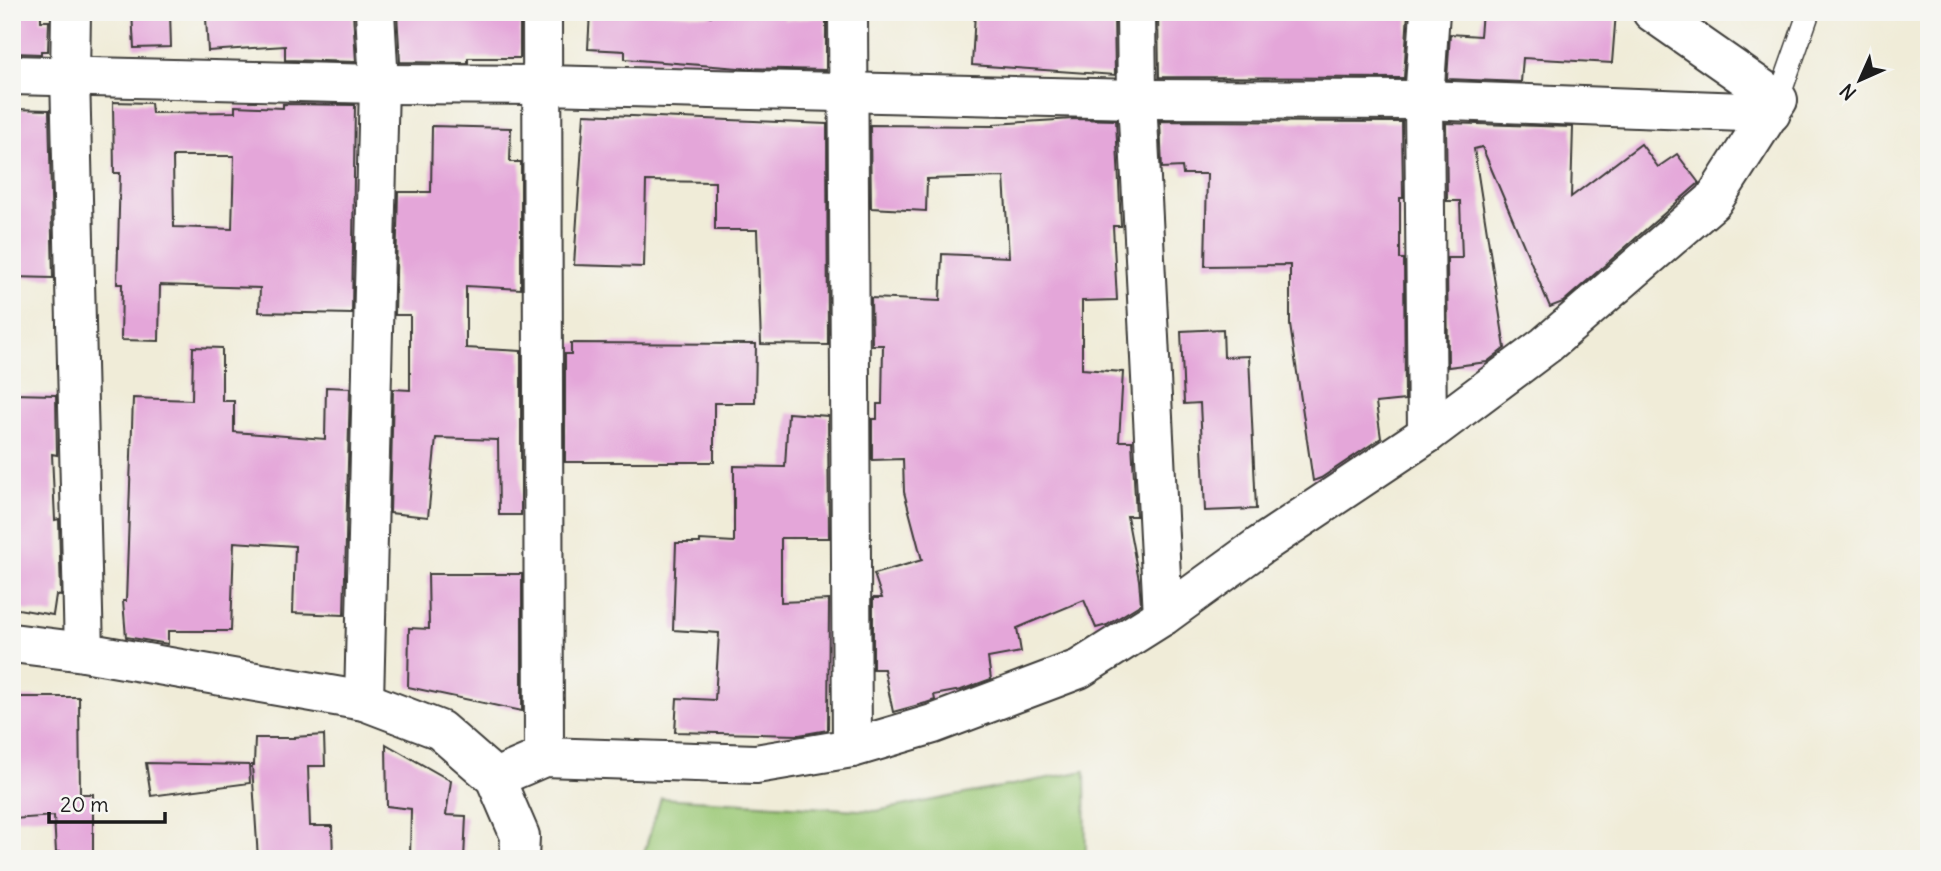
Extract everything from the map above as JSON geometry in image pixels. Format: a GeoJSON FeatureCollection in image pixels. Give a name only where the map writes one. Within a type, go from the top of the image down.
{"type":"FeatureCollection","features":[{"type":"Feature","properties":{"kind":"street"},"geometry":{"type":"LineString","coordinates":[[71,12],[84,652]]}},
{"type":"Feature","properties":{"kind":"street"},"geometry":{"type":"LineString","coordinates":[[364,701],[379,84],[376,12]]}},
{"type":"Feature","properties":{"kind":"street"},"geometry":{"type":"LineString","coordinates":[[542,12],[544,757]]}},
{"type":"Feature","properties":{"kind":"street"},"geometry":{"type":"LineString","coordinates":[[848,12],[852,748]]}},
{"type":"Feature","properties":{"kind":"street"},"geometry":{"type":"LineString","coordinates":[[1136,12],[1163,616]]}},
{"type":"Feature","properties":{"kind":"street"},"geometry":{"type":"LineString","coordinates":[[1427,435],[1424,100],[1430,12]]}},
{"type":"Feature","properties":{"kind":"street"},"geometry":{"type":"LineString","coordinates":[[1652,12],[1774,107]]}},
{"type":"Feature","properties":{"kind":"street"},"geometry":{"type":"LineString","coordinates":[[12,75],[1138,99],[1424,100],[1774,107]]}},
{"type":"Feature","properties":{"kind":"street"},"geometry":{"type":"LineString","coordinates":[[495,778],[544,757],[756,764],[852,748],[933,724],[1079,669],[1163,616],[1261,545],[1427,435],[1546,345],[1713,201],[1774,107]]}},
{"type":"Feature","properties":{"kind":"street"},"geometry":{"type":"LineString","coordinates":[[12,643],[84,652],[364,701],[440,730],[495,778],[520,836],[519,859]]}},
{"type":"Feature","properties":{"kind":"lane"},"geometry":{"type":"LineString","coordinates":[[1774,107],[1809,12]]}},
{"type":"Feature","properties":{"kind":"green space"},"geometry":{"type":"Polygon","coordinates":[[[1085,771],[1086,859],[642,859],[661,798],[876,811],[1085,771]]]}},
{"type":"Feature","properties":{"kind":"building"},"geometry":{"type":"Polygon","coordinates":[[[12,12],[41,12],[41,21],[49,21],[48,51],[41,51],[41,54],[12,53],[12,12]]]}},
{"type":"Feature","properties":{"kind":"building"},"geometry":{"type":"Polygon","coordinates":[[[132,12],[170,12],[171,47],[134,48],[132,12]]]}},
{"type":"Feature","properties":{"kind":"building"},"geometry":{"type":"Polygon","coordinates":[[[300,12],[353,13],[356,62],[285,60],[285,46],[208,51],[206,18],[300,12]]]}},
{"type":"Feature","properties":{"kind":"building"},"geometry":{"type":"Polygon","coordinates":[[[405,12],[520,12],[520,58],[468,58],[468,63],[400,62],[397,14],[405,15],[405,12]]]}},
{"type":"Feature","properties":{"kind":"building"},"geometry":{"type":"Polygon","coordinates":[[[590,12],[657,12],[711,16],[711,12],[784,12],[785,20],[826,17],[826,70],[739,68],[625,59],[625,51],[588,49],[590,12]]]}},
{"type":"Feature","properties":{"kind":"building"},"geometry":{"type":"Polygon","coordinates":[[[1005,12],[1114,12],[1115,75],[972,65],[975,13],[1005,15],[1005,12]]]}},
{"type":"Feature","properties":{"kind":"building"},"geometry":{"type":"Polygon","coordinates":[[[1158,12],[1408,12],[1404,78],[1159,77],[1158,12]]]}},
{"type":"Feature","properties":{"kind":"building"},"geometry":{"type":"Polygon","coordinates":[[[1482,12],[1616,12],[1612,63],[1523,58],[1521,82],[1447,79],[1450,34],[1480,36],[1482,12]]]}},
{"type":"Feature","properties":{"kind":"building"},"geometry":{"type":"Polygon","coordinates":[[[113,102],[151,103],[152,113],[235,112],[235,106],[283,108],[283,104],[355,105],[352,314],[259,312],[260,288],[160,285],[159,341],[121,340],[122,284],[117,284],[120,173],[114,173],[113,102]],[[173,156],[174,227],[232,229],[234,156],[173,156]]]}},
{"type":"Feature","properties":{"kind":"building"},"geometry":{"type":"Polygon","coordinates":[[[12,109],[49,110],[53,278],[12,277],[12,109]]]}},
{"type":"Feature","properties":{"kind":"building"},"geometry":{"type":"Polygon","coordinates":[[[584,114],[827,124],[828,345],[761,344],[757,230],[715,230],[715,182],[646,181],[644,267],[574,265],[584,114]]]}},
{"type":"Feature","properties":{"kind":"building"},"geometry":{"type":"Polygon","coordinates":[[[1073,119],[1116,120],[1121,226],[1113,226],[1117,300],[1082,301],[1082,369],[1123,372],[1119,441],[1132,441],[1136,516],[1127,516],[1141,604],[1107,625],[1096,628],[1084,600],[1017,628],[1021,652],[988,658],[991,679],[961,690],[934,695],[935,700],[893,712],[884,669],[873,669],[873,598],[882,598],[874,574],[922,560],[904,492],[903,459],[872,460],[872,419],[877,419],[877,404],[882,404],[883,345],[872,345],[871,298],[940,301],[942,254],[1009,257],[1004,177],[927,179],[926,211],[871,208],[870,125],[994,126],[1073,119]]]}},
{"type":"Feature","properties":{"kind":"building"},"geometry":{"type":"Polygon","coordinates":[[[1160,121],[1402,122],[1403,198],[1400,198],[1400,259],[1404,259],[1405,400],[1376,403],[1381,438],[1321,478],[1313,481],[1290,325],[1290,265],[1205,266],[1207,174],[1183,174],[1182,167],[1162,168],[1160,121]]]}},
{"type":"Feature","properties":{"kind":"building"},"geometry":{"type":"Polygon","coordinates":[[[1446,123],[1573,127],[1571,197],[1641,144],[1658,167],[1677,154],[1699,183],[1563,302],[1550,307],[1482,147],[1474,149],[1505,348],[1487,362],[1448,367],[1447,258],[1462,258],[1460,201],[1447,201],[1446,123]]]}},
{"type":"Feature","properties":{"kind":"building"},"geometry":{"type":"Polygon","coordinates":[[[432,126],[511,128],[510,162],[521,162],[521,289],[466,286],[466,348],[521,351],[521,515],[499,515],[498,440],[436,438],[428,517],[390,513],[393,389],[410,390],[410,315],[395,315],[398,192],[431,192],[432,126]]]}},
{"type":"Feature","properties":{"kind":"building"},"geometry":{"type":"Polygon","coordinates":[[[1223,329],[1224,357],[1249,356],[1256,509],[1205,511],[1200,403],[1184,404],[1181,331],[1223,329]]]}},
{"type":"Feature","properties":{"kind":"building"},"geometry":{"type":"Polygon","coordinates":[[[571,343],[756,344],[755,403],[714,403],[714,462],[565,462],[565,354],[571,354],[571,343]]]}},
{"type":"Feature","properties":{"kind":"building"},"geometry":{"type":"Polygon","coordinates":[[[193,347],[222,348],[222,401],[234,401],[234,432],[325,439],[326,387],[350,388],[344,615],[293,613],[295,546],[234,542],[231,631],[168,631],[168,644],[126,637],[123,601],[126,601],[133,398],[192,400],[193,347]]]}},
{"type":"Feature","properties":{"kind":"building"},"geometry":{"type":"Polygon","coordinates":[[[12,394],[56,395],[57,455],[52,454],[55,520],[59,519],[61,596],[56,595],[53,615],[12,608],[12,394]]]}},
{"type":"Feature","properties":{"kind":"building"},"geometry":{"type":"Polygon","coordinates":[[[788,413],[828,416],[829,538],[781,538],[781,602],[829,600],[828,730],[799,735],[675,732],[677,698],[715,700],[719,633],[673,630],[676,543],[700,543],[700,540],[734,542],[734,466],[785,467],[788,413]]]}},
{"type":"Feature","properties":{"kind":"building"},"geometry":{"type":"Polygon","coordinates":[[[428,574],[522,574],[522,711],[408,687],[409,628],[429,629],[428,574]]]}},
{"type":"Feature","properties":{"kind":"building"},"geometry":{"type":"Polygon","coordinates":[[[12,697],[79,697],[80,794],[93,794],[93,852],[56,852],[54,816],[13,819],[12,697]]]}},
{"type":"Feature","properties":{"kind":"building"},"geometry":{"type":"Polygon","coordinates":[[[324,735],[325,766],[308,766],[310,826],[332,826],[333,859],[258,859],[252,765],[255,738],[324,735]]]}},
{"type":"Feature","properties":{"kind":"building"},"geometry":{"type":"Polygon","coordinates":[[[386,744],[451,781],[446,815],[466,816],[464,859],[410,859],[411,809],[387,806],[386,744]]]}},
{"type":"Feature","properties":{"kind":"building"},"geometry":{"type":"Polygon","coordinates":[[[146,763],[249,765],[250,783],[151,796],[146,763]]]}}]}
